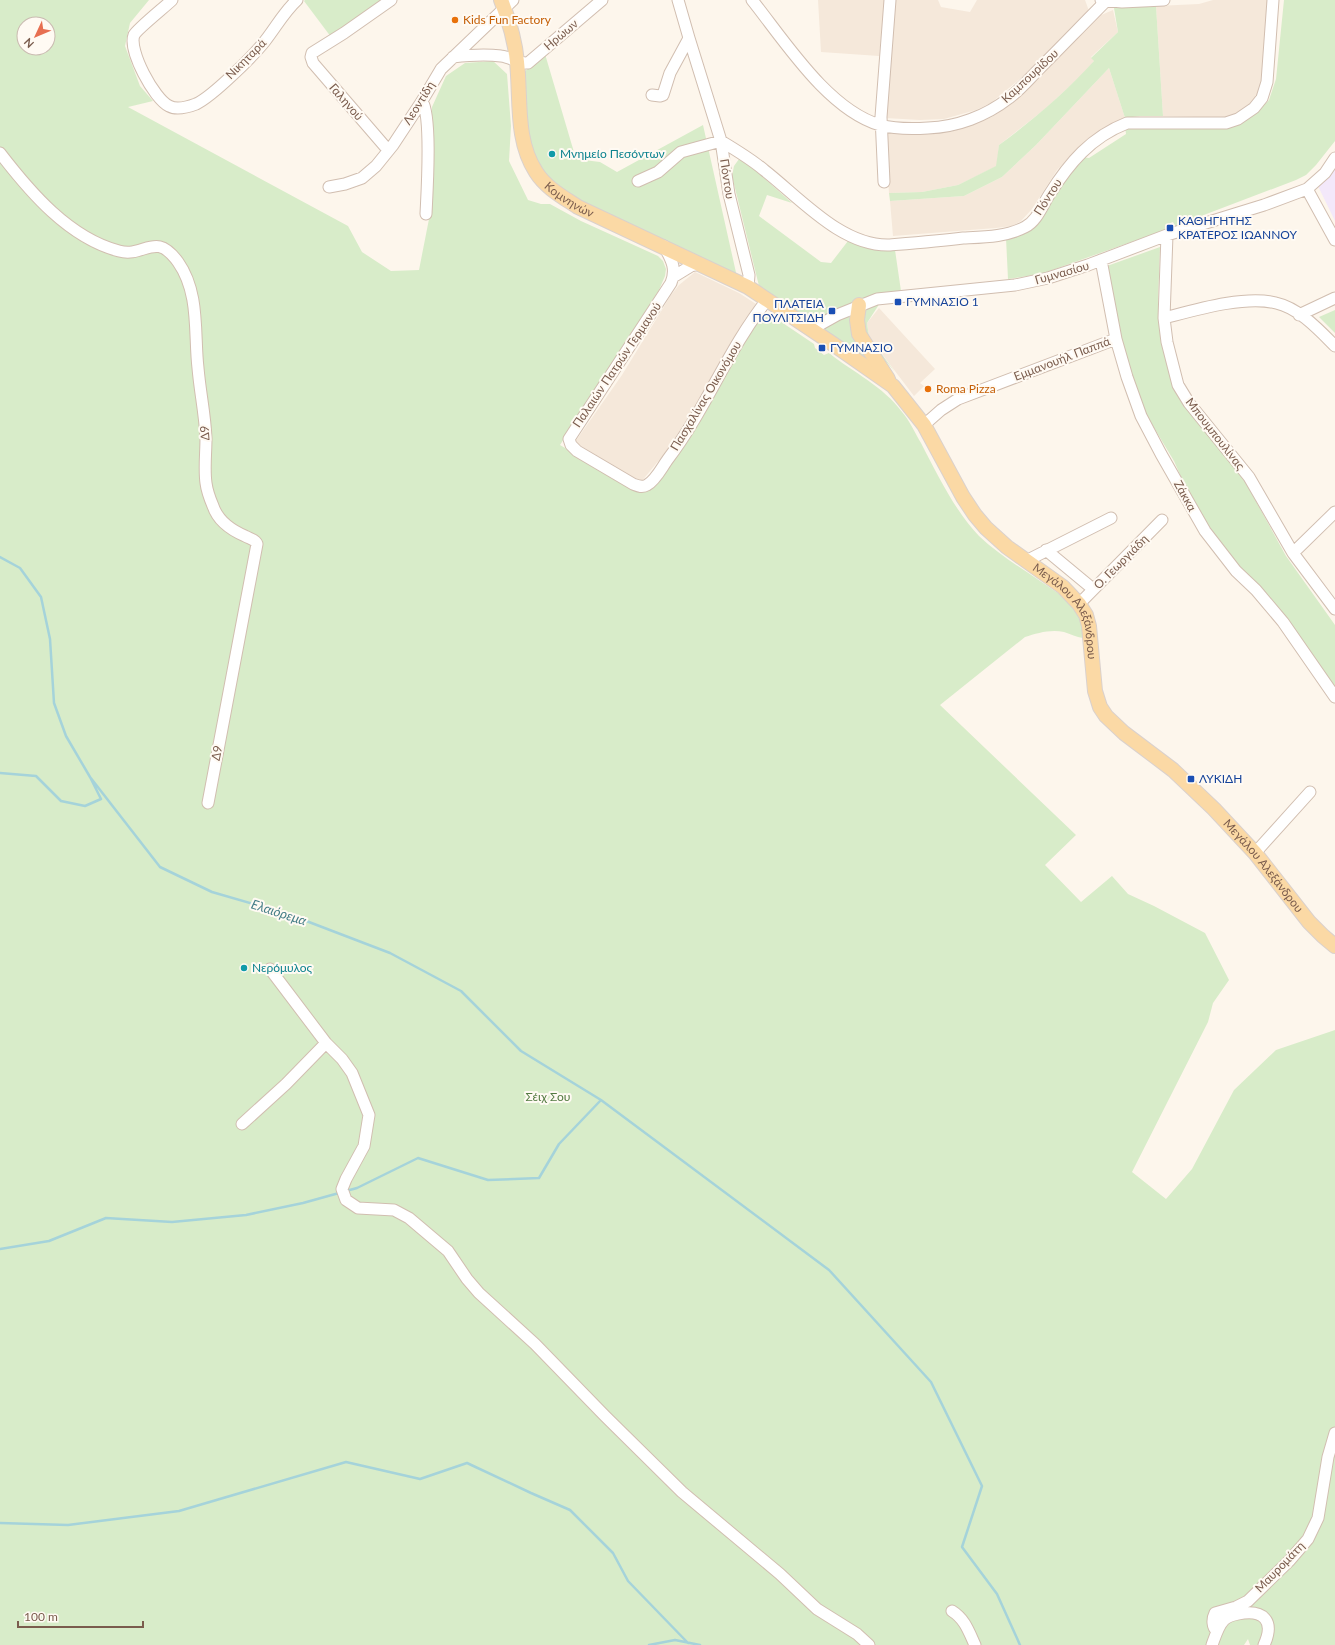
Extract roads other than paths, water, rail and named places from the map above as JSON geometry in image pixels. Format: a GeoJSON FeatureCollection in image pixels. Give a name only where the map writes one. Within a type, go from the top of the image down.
{"type":"FeatureCollection","features":[{"type":"Feature","properties":{"kind":"main road","name":"Κομνηνών"},"geometry":{"type":"LineString","coordinates":[[506,3],[517,62],[524,143],[528,158],[537,173],[559,195],[578,207],[664,246],[748,287],[767,300]]}},
{"type":"Feature","properties":{"kind":"main road","name":"Μεγάλου Αλεξάνδρου"},"geometry":{"type":"LineString","coordinates":[[767,300],[812,329],[893,386],[924,424],[963,497],[975,515],[1007,547],[1063,588],[1079,604],[1086,615],[1089,626],[1095,691],[1103,711],[1119,729],[1181,776],[1214,808],[1255,853],[1309,922],[1335,946]]}},
{"type":"Feature","properties":{"kind":"main road"},"geometry":{"type":"LineString","coordinates":[[859,305],[857,320],[859,334],[893,386]]}},
{"type":"Feature","properties":{"kind":"street","name":"Νικηταρά"},"geometry":{"type":"LineString","coordinates":[[172,0],[137,31],[134,35],[134,44],[146,79],[154,93],[168,106],[174,108],[196,104],[211,93],[240,67],[265,41],[288,9],[297,0]]}},
{"type":"Feature","properties":{"kind":"street","name":"Γαληνού"},"geometry":{"type":"LineString","coordinates":[[388,150],[313,63],[311,54],[391,0]]}},
{"type":"Feature","properties":{"kind":"street","name":"Ηρώων"},"geometry":{"type":"LineString","coordinates":[[517,62],[528,62],[602,0]]}},
{"type":"Feature","properties":{"kind":"street","name":"Πόντου"},"geometry":{"type":"LineString","coordinates":[[678,0],[688,38],[721,141],[733,214],[749,275],[748,287]]}},
{"type":"Feature","properties":{"kind":"street","name":"Καμπουρίδου"},"geometry":{"type":"LineString","coordinates":[[752,0],[816,81],[851,110],[880,125],[912,128],[944,127],[965,121],[994,108],[1016,93],[1104,1]]}},
{"type":"Feature","properties":{"kind":"street"},"geometry":{"type":"LineString","coordinates":[[884,182],[880,125],[890,0]]}},
{"type":"Feature","properties":{"kind":"street"},"geometry":{"type":"LineString","coordinates":[[1104,1],[1130,2],[1164,0]]}},
{"type":"Feature","properties":{"kind":"street","name":"Πόντου"},"geometry":{"type":"LineString","coordinates":[[721,141],[764,169],[818,215],[850,236],[865,242],[876,245],[890,245],[1003,235],[1026,226],[1031,222],[1059,180],[1080,153],[1093,141],[1113,128],[1128,123],[1231,122],[1254,108],[1262,98],[1267,82],[1273,0]]}},
{"type":"Feature","properties":{"kind":"street","name":"Λεοντίδη"},"geometry":{"type":"LineString","coordinates":[[329,187],[345,184],[362,178],[376,166],[422,101],[438,73],[506,3]]}},
{"type":"Feature","properties":{"kind":"street"},"geometry":{"type":"LineString","coordinates":[[652,95],[663,95],[670,73],[688,38]]}},
{"type":"Feature","properties":{"kind":"street"},"geometry":{"type":"LineString","coordinates":[[453,57],[478,54],[497,55],[517,62]]}},
{"type":"Feature","properties":{"kind":"street"},"geometry":{"type":"LineString","coordinates":[[422,101],[426,107],[427,127],[426,214]]}},
{"type":"Feature","properties":{"kind":"street"},"geometry":{"type":"LineString","coordinates":[[638,181],[658,172],[681,152],[721,141]]}},
{"type":"Feature","properties":{"kind":"street","name":"Δ9"},"geometry":{"type":"LineString","coordinates":[[0,153],[44,205],[80,233],[99,245],[129,253],[154,246],[169,250],[179,264],[188,285],[196,319],[198,367],[206,436],[206,484],[213,508],[220,520],[232,530],[254,540],[257,544],[208,803]]}},
{"type":"Feature","properties":{"kind":"street","name":"Γυμνασίου"},"geometry":{"type":"LineString","coordinates":[[812,329],[832,317],[877,299],[1023,283],[1052,277],[1167,235],[1264,205],[1307,188],[1326,173],[1335,158]]}},
{"type":"Feature","properties":{"kind":"street"},"geometry":{"type":"LineString","coordinates":[[1307,188],[1335,240]]}},
{"type":"Feature","properties":{"kind":"street","name":"Μπουμπουλίνας"},"geometry":{"type":"LineString","coordinates":[[1167,235],[1164,318],[1167,342],[1178,385],[1189,403],[1249,478],[1293,553],[1335,609]]}},
{"type":"Feature","properties":{"kind":"street"},"geometry":{"type":"LineString","coordinates":[[664,246],[672,261],[674,268],[673,277]]}},
{"type":"Feature","properties":{"kind":"street","name":"Ζάκκα"},"geometry":{"type":"LineString","coordinates":[[1101,260],[1116,339],[1127,377],[1141,416],[1189,506],[1221,552],[1283,622],[1335,697]]}},
{"type":"Feature","properties":{"kind":"street"},"geometry":{"type":"LineString","coordinates":[[673,277],[691,266],[700,264]]}},
{"type":"Feature","properties":{"kind":"street","name":"Παλαιών Πατρών Γερμανού"},"geometry":{"type":"LineString","coordinates":[[640,487],[632,484],[577,451],[571,445],[569,439],[657,306],[673,277]]}},
{"type":"Feature","properties":{"kind":"street"},"geometry":{"type":"LineString","coordinates":[[1300,315],[1335,298]]}},
{"type":"Feature","properties":{"kind":"street","name":"Πασχαλίνας Οικονόμου"},"geometry":{"type":"LineString","coordinates":[[640,487],[648,484],[654,478],[686,434],[754,315],[767,300]]}},
{"type":"Feature","properties":{"kind":"street"},"geometry":{"type":"LineString","coordinates":[[1164,318],[1205,308],[1249,301],[1276,303],[1300,315],[1313,324],[1335,346]]}},
{"type":"Feature","properties":{"kind":"street","name":"Εμμανουήλ Παππά"},"geometry":{"type":"LineString","coordinates":[[924,424],[941,410],[958,399],[1116,339]]}},
{"type":"Feature","properties":{"kind":"street"},"geometry":{"type":"LineString","coordinates":[[1293,553],[1335,512]]}},
{"type":"Feature","properties":{"kind":"street"},"geometry":{"type":"LineString","coordinates":[[1026,561],[1111,518]]}},
{"type":"Feature","properties":{"kind":"street","name":"Ο. Γεωργιάδη"},"geometry":{"type":"LineString","coordinates":[[1079,604],[1162,520]]}},
{"type":"Feature","properties":{"kind":"street"},"geometry":{"type":"LineString","coordinates":[[1046,550],[1093,589]]}},
{"type":"Feature","properties":{"kind":"street"},"geometry":{"type":"LineString","coordinates":[[1255,853],[1310,792]]}},
{"type":"Feature","properties":{"kind":"street"},"geometry":{"type":"LineString","coordinates":[[270,969],[326,1043],[342,1060],[352,1074],[369,1115],[364,1146],[342,1189],[346,1200],[358,1208],[394,1210],[409,1218],[429,1234],[448,1251],[467,1279],[484,1299],[530,1340],[676,1486],[780,1574],[817,1609],[857,1634],[869,1645]]}},
{"type":"Feature","properties":{"kind":"street"},"geometry":{"type":"LineString","coordinates":[[242,1124],[286,1084],[326,1043]]}},
{"type":"Feature","properties":{"kind":"street","name":"Μαυρομάτη"},"geometry":{"type":"LineString","coordinates":[[1217,1632],[1213,1626],[1215,1613],[1236,1607],[1248,1601],[1295,1555],[1308,1539],[1318,1518],[1328,1457],[1335,1433]]}},
{"type":"Feature","properties":{"kind":"street"},"geometry":{"type":"LineString","coordinates":[[952,1611],[960,1617],[975,1645]]}},
{"type":"Feature","properties":{"kind":"street"},"geometry":{"type":"LineString","coordinates":[[1212,1645],[1221,1624],[1228,1617],[1247,1612],[1256,1614],[1263,1618],[1268,1626],[1268,1634],[1264,1645]]}},
{"type":"Feature","properties":{"kind":"waterway"},"geometry":{"type":"LineString","coordinates":[[0,557],[20,568],[41,597],[50,639],[54,703],[66,736],[90,777]]}},
{"type":"Feature","properties":{"kind":"waterway","name":"Ελαιόρεμα"},"geometry":{"type":"LineString","coordinates":[[0,773],[36,776],[61,801],[85,806],[101,799],[90,777],[160,867],[212,892],[288,914],[390,953],[461,991],[521,1051],[601,1100]]}},
{"type":"Feature","properties":{"kind":"waterway"},"geometry":{"type":"LineString","coordinates":[[346,1191],[357,1188],[418,1158],[488,1180],[539,1178],[559,1144],[601,1100],[829,1270],[931,1382],[982,1486],[962,1547],[997,1594],[1020,1645]]}},
{"type":"Feature","properties":{"kind":"waterway"},"geometry":{"type":"LineString","coordinates":[[0,1249],[49,1241],[106,1218],[172,1222],[246,1215],[303,1203],[339,1193]]}},
{"type":"Feature","properties":{"kind":"waterway"},"geometry":{"type":"LineString","coordinates":[[0,1523],[68,1525],[179,1511],[346,1462],[420,1479],[467,1463],[570,1510],[613,1553],[628,1581],[688,1643]]}},
{"type":"Feature","properties":{"kind":"waterway","name":"Ελαιόρεμα"},"geometry":{"type":"LineString","coordinates":[[649,1645],[675,1640],[700,1645]]}},
{"type":"Feature","properties":{"kind":"place","name":"Kids Fun Factory"},"geometry":{"type":"Point","coordinates":[455,20]}},
{"type":"Feature","properties":{"kind":"place","name":"Μνημείο Πεσόντων"},"geometry":{"type":"Point","coordinates":[552,154]}},
{"type":"Feature","properties":{"kind":"place","name":"ΚΑΘΗΓΗΤΗΣ ΚΡΑΤΕΡΟΣ ΙΩΑΝΝΟΥ"},"geometry":{"type":"Point","coordinates":[1170,228]}},
{"type":"Feature","properties":{"kind":"place","name":"ΓΥΜΝΑΣΙΟ 1"},"geometry":{"type":"Point","coordinates":[898,302]}},
{"type":"Feature","properties":{"kind":"place","name":"ΠΛΑΤΕΙΑ ΠΟΥΛΙΤΣΙΔΗ"},"geometry":{"type":"Point","coordinates":[832,311]}},
{"type":"Feature","properties":{"kind":"place","name":"ΓΥΜΝΑΣΙΟ"},"geometry":{"type":"Point","coordinates":[822,348]}},
{"type":"Feature","properties":{"kind":"place","name":"Roma Pizza"},"geometry":{"type":"Point","coordinates":[928,389]}},
{"type":"Feature","properties":{"kind":"place","name":"ΛΥΚΙΔΗ"},"geometry":{"type":"Point","coordinates":[1191,779]}},
{"type":"Feature","properties":{"kind":"place","name":"Νερόμυλος"},"geometry":{"type":"Point","coordinates":[244,968]}},
{"type":"Feature","properties":{"kind":"park label","name":"Σέιχ Σου"},"geometry":{"type":"Point","coordinates":[548,1097]}}]}
